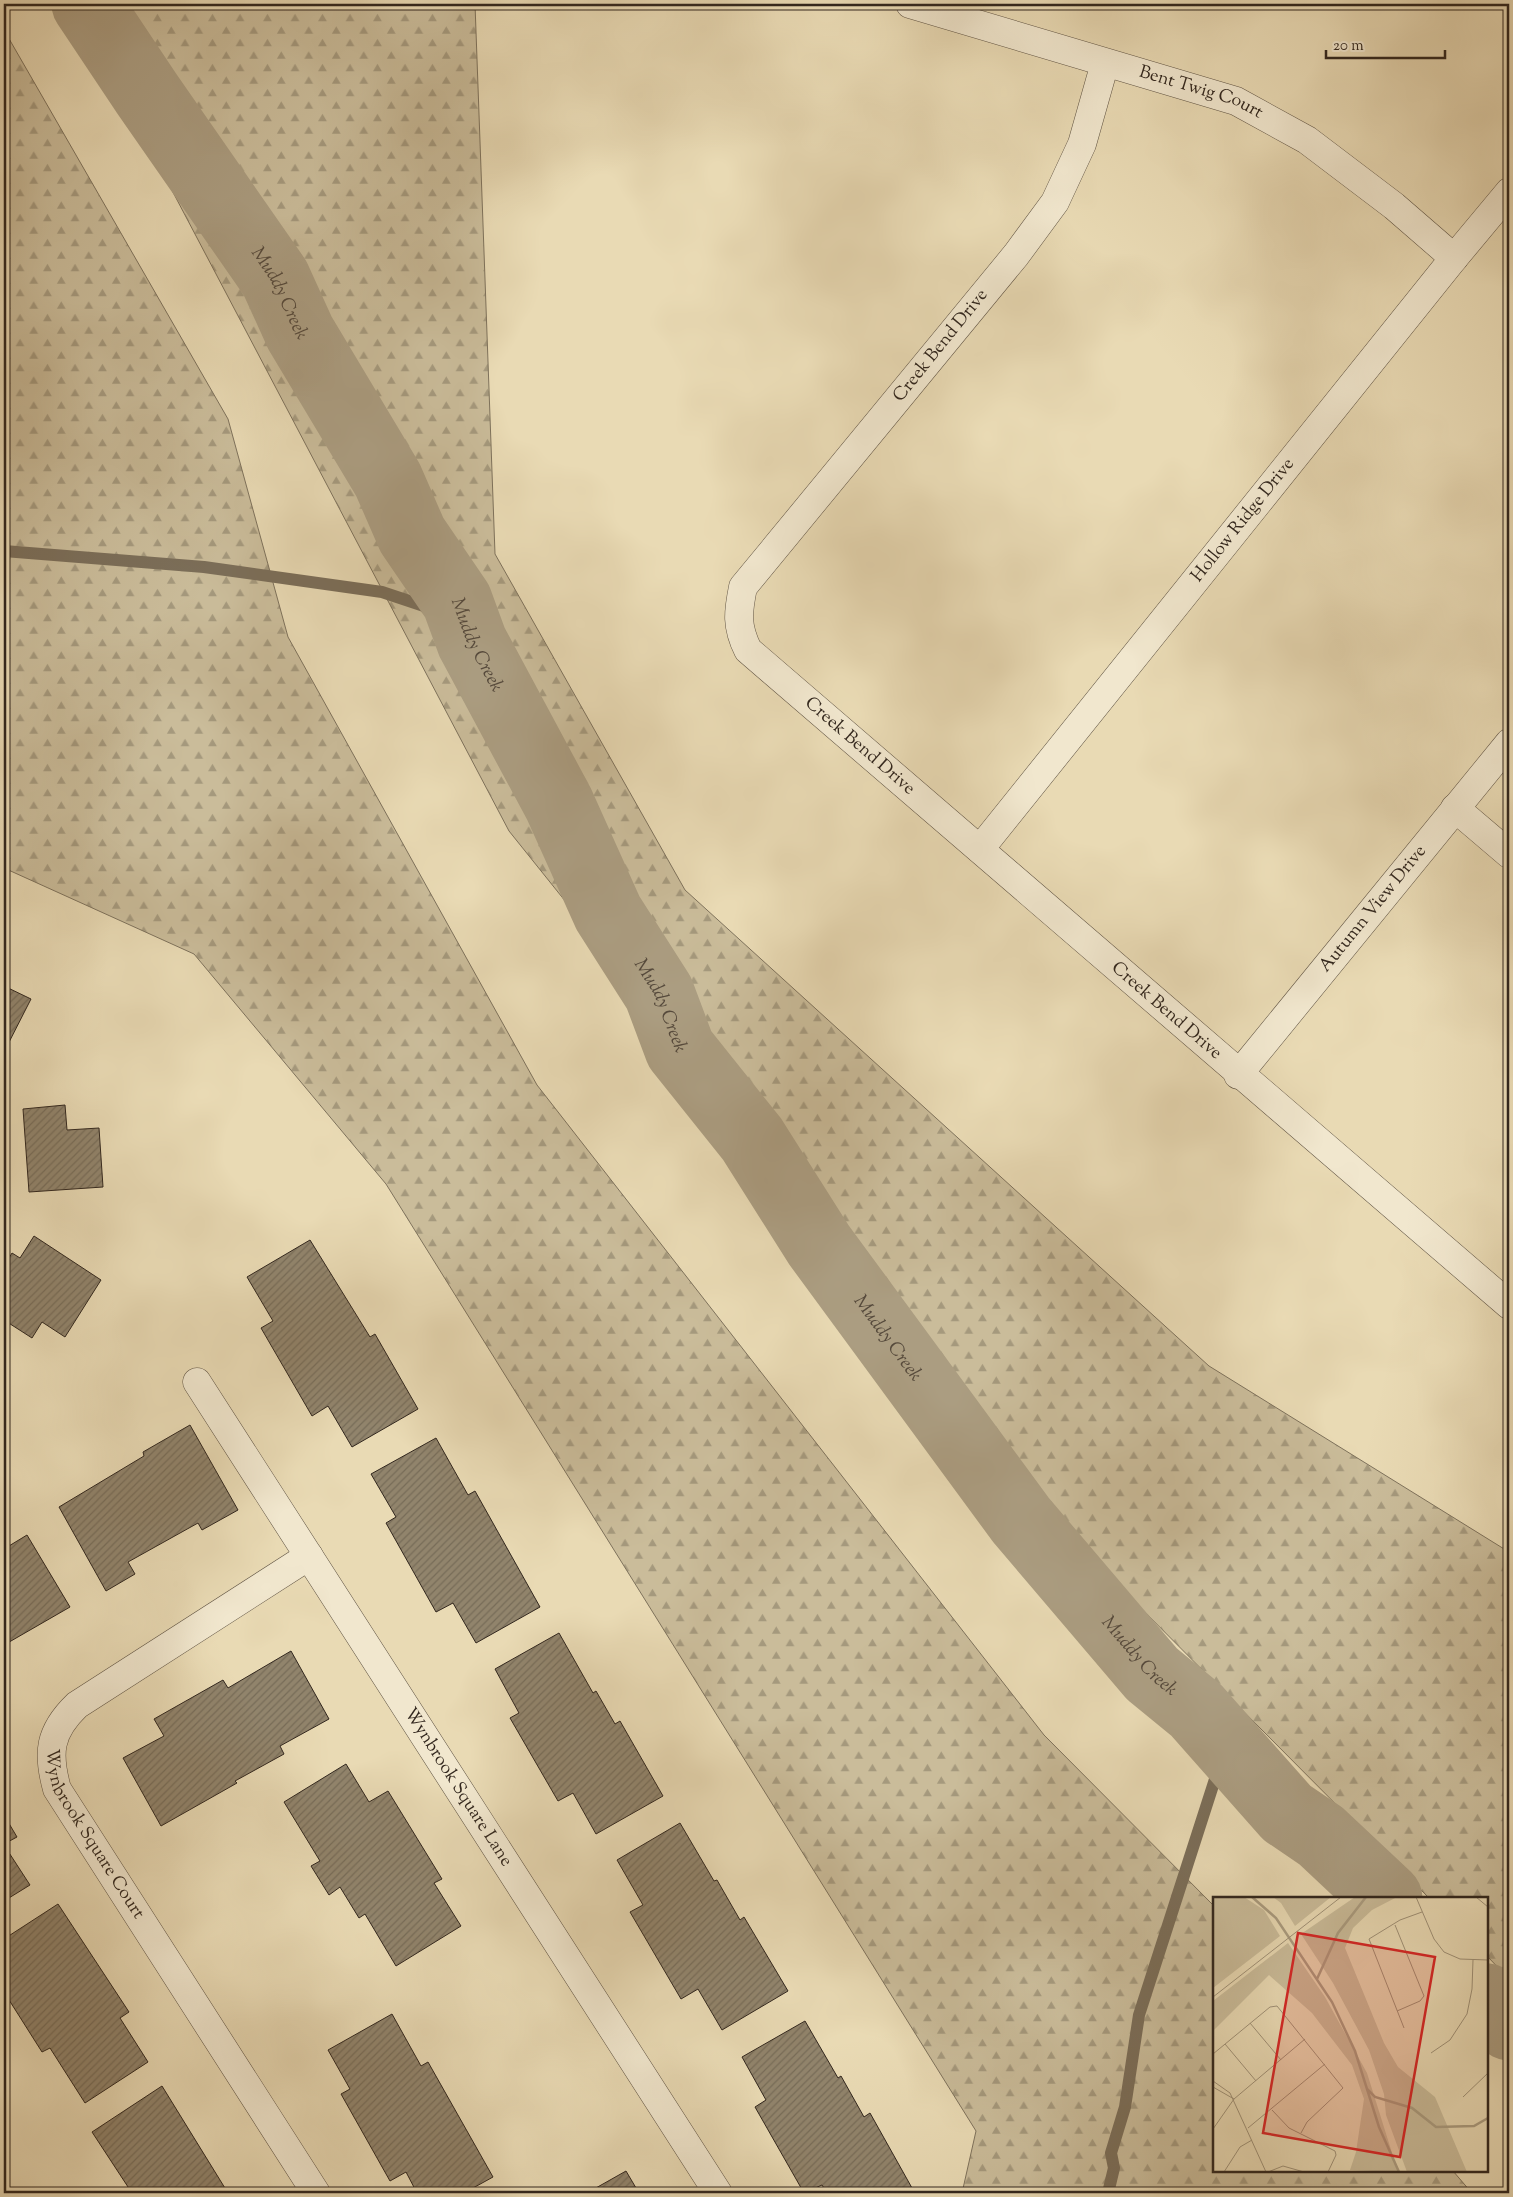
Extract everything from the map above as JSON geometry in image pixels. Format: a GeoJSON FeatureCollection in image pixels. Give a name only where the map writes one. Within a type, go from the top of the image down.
{"type":"FeatureCollection","features":[{"type":"Feature","properties":{"kind":"street","name":"Bent Twig Court"},"geometry":{"type":"LineString","coordinates":[[910,4],[1236,101],[1308,140],[1394,206],[1454,258]]}},
{"type":"Feature","properties":{"kind":"street","name":"Creek Bend Drive"},"geometry":{"type":"LineString","coordinates":[[1104,63],[1082,144],[1055,202],[1009,263],[743,587],[738,610],[739,632],[748,650],[980,848],[1238,1075],[1509,1305]]}},
{"type":"Feature","properties":{"kind":"street","name":"Hollow Ridge Drive"},"geometry":{"type":"LineString","coordinates":[[980,848],[1509,192]]}},
{"type":"Feature","properties":{"kind":"street","name":"Autumn View Drive"},"geometry":{"type":"LineString","coordinates":[[1238,1075],[1509,743]]}},
{"type":"Feature","properties":{"kind":"street"},"geometry":{"type":"LineString","coordinates":[[1455,808],[1509,854]]}},
{"type":"Feature","properties":{"kind":"street","name":"Wynbrook Square Lane"},"geometry":{"type":"LineString","coordinates":[[197,1382],[718,2193]]}},
{"type":"Feature","properties":{"kind":"street","name":"Wynbrook Square Court"},"geometry":{"type":"LineString","coordinates":[[309,1556],[76,1705],[64,1717],[53,1740],[50,1764],[57,1789],[316,2193]]}},
{"type":"Feature","properties":{"kind":"green space"},"geometry":{"type":"Polygon","coordinates":[[[74,4],[475,4],[495,554],[685,890],[1209,1366],[1509,1552],[1509,1979],[1488,1957],[1488,1897],[1428,1897],[1096,1563],[509,831],[74,4]]]}},
{"type":"Feature","properties":{"kind":"green space"},"geometry":{"type":"Polygon","coordinates":[[[4,30],[228,419],[288,637],[537,1085],[1044,1735],[1213,1905],[1213,2172],[1454,2172],[1471,2192],[962,2193],[976,2131],[386,1184],[194,954],[4,868],[4,30]]]}},
{"type":"Feature","properties":{"kind":"building"},"geometry":{"type":"Polygon","coordinates":[[[4,986],[31,999],[4,1052],[4,986]]]}},
{"type":"Feature","properties":{"kind":"building"},"geometry":{"type":"Polygon","coordinates":[[[65,1105],[67,1130],[99,1128],[103,1187],[29,1192],[23,1109],[65,1105]]]}},
{"type":"Feature","properties":{"kind":"building"},"geometry":{"type":"Polygon","coordinates":[[[34,1236],[101,1280],[65,1337],[42,1322],[32,1338],[4,1320],[4,1266],[12,1253],[20,1258],[34,1236]]]}},
{"type":"Feature","properties":{"kind":"building"},"geometry":{"type":"Polygon","coordinates":[[[310,1240],[370,1337],[375,1334],[418,1409],[352,1447],[328,1406],[312,1416],[261,1328],[273,1321],[247,1277],[310,1240]]]}},
{"type":"Feature","properties":{"kind":"building"},"geometry":{"type":"Polygon","coordinates":[[[190,1425],[238,1510],[202,1530],[198,1523],[128,1562],[135,1574],[106,1591],[59,1507],[144,1456],[143,1452],[190,1425]]]}},
{"type":"Feature","properties":{"kind":"building"},"geometry":{"type":"Polygon","coordinates":[[[436,1438],[468,1495],[475,1491],[540,1607],[476,1643],[453,1603],[436,1612],[386,1523],[396,1517],[371,1474],[436,1438]]]}},
{"type":"Feature","properties":{"kind":"building"},"geometry":{"type":"Polygon","coordinates":[[[27,1535],[70,1607],[4,1645],[4,1549],[27,1535]]]}},
{"type":"Feature","properties":{"kind":"building"},"geometry":{"type":"Polygon","coordinates":[[[559,1633],[593,1693],[596,1691],[615,1724],[620,1721],[663,1796],[596,1834],[573,1793],[558,1801],[510,1718],[519,1713],[495,1669],[559,1633]]]}},
{"type":"Feature","properties":{"kind":"building"},"geometry":{"type":"Polygon","coordinates":[[[291,1651],[329,1719],[280,1746],[284,1754],[161,1826],[123,1758],[164,1736],[154,1719],[223,1680],[228,1688],[291,1651]]]}},
{"type":"Feature","properties":{"kind":"building"},"geometry":{"type":"Polygon","coordinates":[[[346,1764],[369,1802],[388,1791],[442,1879],[434,1883],[461,1926],[396,1966],[365,1914],[359,1918],[340,1887],[329,1895],[311,1866],[320,1861],[284,1802],[346,1764]]]}},
{"type":"Feature","properties":{"kind":"building"},"geometry":{"type":"Polygon","coordinates":[[[4,1815],[17,1837],[4,1844],[4,1815]]]}},
{"type":"Feature","properties":{"kind":"building"},"geometry":{"type":"Polygon","coordinates":[[[680,1823],[714,1881],[717,1880],[740,1920],[744,1917],[788,1991],[722,2030],[698,1989],[681,1999],[630,1912],[643,1905],[617,1860],[680,1823]]]}},
{"type":"Feature","properties":{"kind":"building"},"geometry":{"type":"Polygon","coordinates":[[[4,1845],[30,1885],[4,1901],[4,1845]]]}},
{"type":"Feature","properties":{"kind":"building"},"geometry":{"type":"Polygon","coordinates":[[[58,1904],[129,2012],[120,2018],[148,2062],[85,2103],[50,2048],[42,2052],[4,1992],[4,1939],[58,1904]]]}},
{"type":"Feature","properties":{"kind":"building"},"geometry":{"type":"Polygon","coordinates":[[[392,2014],[421,2066],[428,2062],[493,2177],[464,2193],[417,2193],[406,2172],[390,2181],[341,2094],[350,2089],[328,2050],[392,2014]]]}},
{"type":"Feature","properties":{"kind":"building"},"geometry":{"type":"Polygon","coordinates":[[[805,2021],[838,2078],[841,2076],[864,2117],[870,2113],[912,2188],[902,2193],[827,2193],[822,2185],[804,2193],[755,2107],[766,2100],[742,2057],[805,2021]]]}},
{"type":"Feature","properties":{"kind":"building"},"geometry":{"type":"Polygon","coordinates":[[[162,2086],[228,2193],[132,2193],[92,2132],[162,2086]]]}},
{"type":"Feature","properties":{"kind":"building"},"geometry":{"type":"Polygon","coordinates":[[[626,2171],[639,2193],[587,2193],[626,2171]]]}},
{"type":"Feature","properties":{"kind":"waterway","name":"Muddy Creek"},"geometry":{"type":"LineString","coordinates":[[87,4],[275,278],[300,333],[388,480],[412,535],[457,601],[472,642],[559,804],[608,913],[659,993],[680,1049],[752,1139],[819,1245],[1021,1520],[1152,1674],[1196,1710],[1287,1813],[1321,1836],[1386,1897]]}},
{"type":"Feature","properties":{"kind":"waterway"},"geometry":{"type":"LineString","coordinates":[[4,551],[204,567],[382,592],[424,606],[484,665]]}},
{"type":"Feature","properties":{"kind":"waterway"},"geometry":{"type":"LineString","coordinates":[[1108,2193],[1114,2168],[1111,2153],[1125,2107],[1139,2015],[1226,1745]]}},
{"type":"Feature","properties":{"kind":"waterway","name":"Muddy Creek"},"geometry":{"type":"LineString","coordinates":[[1488,2000],[1509,2025]]}}]}
